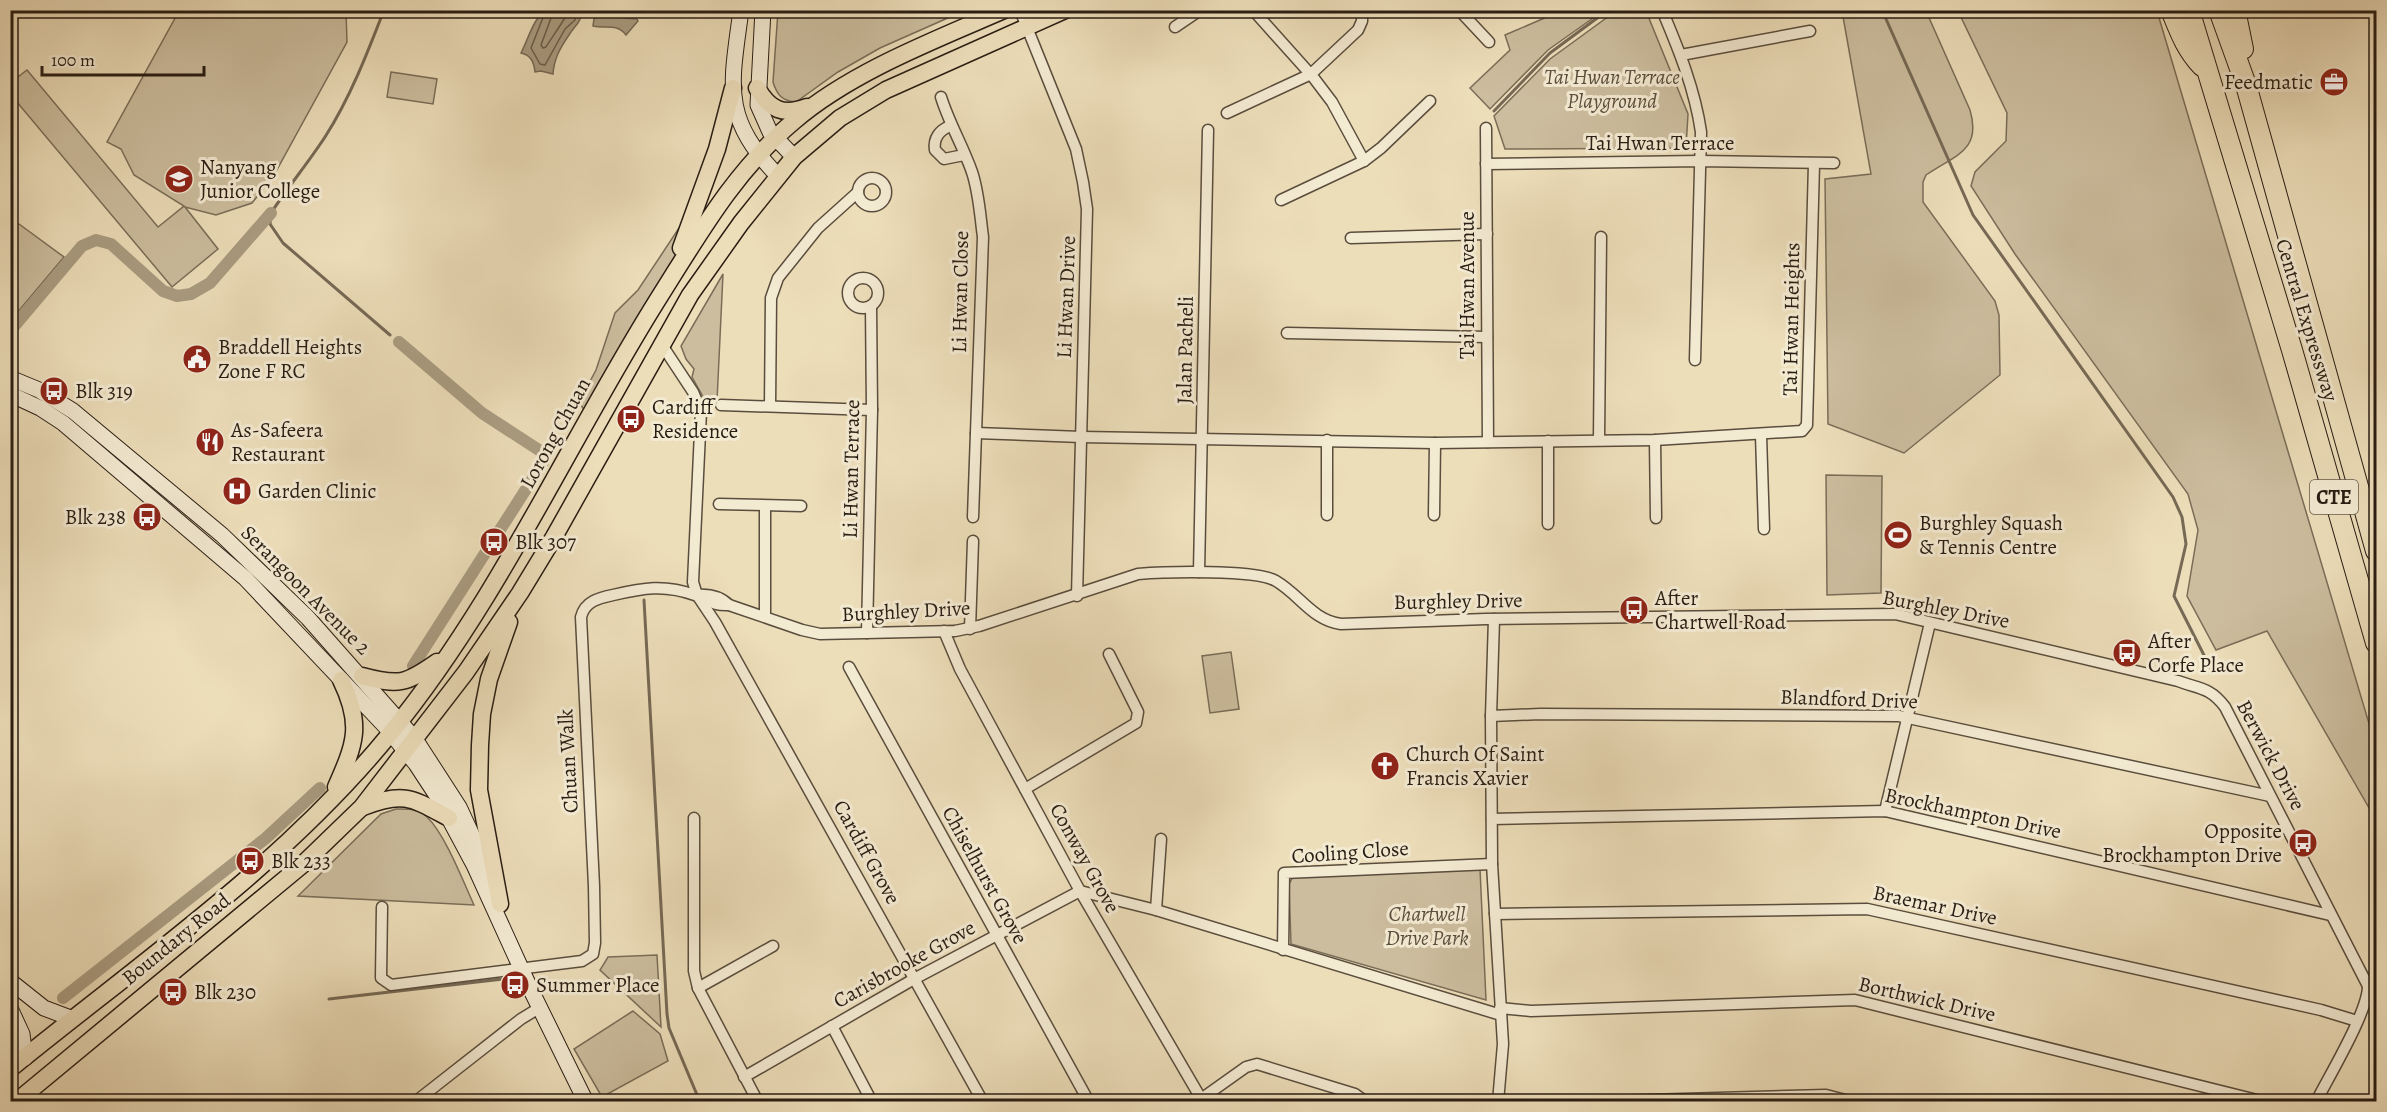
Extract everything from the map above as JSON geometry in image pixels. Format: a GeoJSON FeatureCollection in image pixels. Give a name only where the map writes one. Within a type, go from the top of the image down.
{"type":"FeatureCollection","features":[{"type":"Feature","properties":{"kind":"highway"},"geometry":{"type":"LineString","coordinates":[[2171,10],[2189,53],[2208,72]]}},
{"type":"Feature","properties":{"kind":"highway","name":"Central Expressway"},"geometry":{"type":"LineString","coordinates":[[2189,10],[2292,350],[2376,643]]}},
{"type":"Feature","properties":{"kind":"highway","name":"Central Expressway"},"geometry":{"type":"LineString","coordinates":[[2219,10],[2247,85],[2376,551]]}},
{"type":"Feature","properties":{"kind":"highway"},"geometry":{"type":"LineString","coordinates":[[2235,10],[2247,85]]}},
{"type":"Feature","properties":{"kind":"main road"},"geometry":{"type":"LineString","coordinates":[[741,10],[733,88],[734,107],[739,123],[758,155],[778,176]]}},
{"type":"Feature","properties":{"kind":"main road"},"geometry":{"type":"LineString","coordinates":[[763,10],[757,88],[759,111],[775,137],[794,157]]}},
{"type":"Feature","properties":{"kind":"main road"},"geometry":{"type":"LineString","coordinates":[[757,88],[766,102],[779,112],[798,111],[816,103],[863,74],[1004,10]]}},
{"type":"Feature","properties":{"kind":"main road"},"geometry":{"type":"LineString","coordinates":[[410,745],[466,672],[520,593],[690,295],[741,223],[794,157],[835,122],[880,93],[1065,10]]}},
{"type":"Feature","properties":{"kind":"main road"},"geometry":{"type":"LineString","coordinates":[[671,278],[717,148],[733,88]]}},
{"type":"Feature","properties":{"kind":"main road","name":"Lorong Chuan"},"geometry":{"type":"LineString","coordinates":[[395,727],[448,655],[521,540],[643,323],[711,213],[775,137],[816,103]]}},
{"type":"Feature","properties":{"kind":"main road","name":"Serangoon Avenue 2"},"geometry":{"type":"LineString","coordinates":[[10,378],[39,390],[73,411],[222,535],[285,593],[362,676],[395,727],[410,745]]}},
{"type":"Feature","properties":{"kind":"main road","name":"Serangoon Avenue 2"},"geometry":{"type":"LineString","coordinates":[[10,394],[40,408],[63,423],[245,578],[341,680],[395,727]]}},
{"type":"Feature","properties":{"kind":"main road"},"geometry":{"type":"LineString","coordinates":[[506,937],[479,790],[482,714],[489,679],[500,643],[520,593]]}},
{"type":"Feature","properties":{"kind":"main road"},"geometry":{"type":"LineString","coordinates":[[362,676],[381,682],[401,683],[422,673],[448,655]]}},
{"type":"Feature","properties":{"kind":"main road"},"geometry":{"type":"LineString","coordinates":[[329,802],[351,751],[355,732],[352,702],[341,680]]}},
{"type":"Feature","properties":{"kind":"main road","name":"Boundary Road"},"geometry":{"type":"LineString","coordinates":[[10,1069],[242,882],[329,802],[395,727]]}},
{"type":"Feature","properties":{"kind":"main road"},"geometry":{"type":"LineString","coordinates":[[410,745],[425,777],[449,818],[520,969],[586,1101]]}},
{"type":"Feature","properties":{"kind":"main road"},"geometry":{"type":"LineString","coordinates":[[410,745],[452,796],[472,832],[500,904]]}},
{"type":"Feature","properties":{"kind":"main road","name":"Boundary Road"},"geometry":{"type":"LineString","coordinates":[[16,1101],[302,865],[362,807],[410,745]]}},
{"type":"Feature","properties":{"kind":"main road"},"geometry":{"type":"LineString","coordinates":[[362,807],[385,798],[405,797],[422,802],[449,818]]}},
{"type":"Feature","properties":{"kind":"main road"},"geometry":{"type":"LineString","coordinates":[[10,981],[44,1008],[73,1019]]}},
{"type":"Feature","properties":{"kind":"main road"},"geometry":{"type":"LineString","coordinates":[[10,1008],[22,1034],[25,1058]]}},
{"type":"Feature","properties":{"kind":"street","name":"Li Hwan Drive"},"geometry":{"type":"LineString","coordinates":[[1020,10],[1071,134],[1083,182],[1087,236],[1077,596]]}},
{"type":"Feature","properties":{"kind":"street"},"geometry":{"type":"LineString","coordinates":[[1174,27],[1200,10]]}},
{"type":"Feature","properties":{"kind":"street"},"geometry":{"type":"LineString","coordinates":[[1253,10],[1311,74],[1332,102],[1364,161]]}},
{"type":"Feature","properties":{"kind":"street"},"geometry":{"type":"LineString","coordinates":[[1227,113],[1311,74],[1358,30],[1362,21],[1362,10]]}},
{"type":"Feature","properties":{"kind":"street"},"geometry":{"type":"LineString","coordinates":[[1459,10],[1489,42]]}},
{"type":"Feature","properties":{"kind":"street"},"geometry":{"type":"LineString","coordinates":[[1662,10],[1681,55],[1698,112],[1701,132],[1695,360]]}},
{"type":"Feature","properties":{"kind":"street"},"geometry":{"type":"LineString","coordinates":[[1681,55],[1810,31]]}},
{"type":"Feature","properties":{"kind":"street","name":"Li Hwan Close"},"geometry":{"type":"LineString","coordinates":[[940,97],[977,192],[983,237],[973,517]]}},
{"type":"Feature","properties":{"kind":"street"},"geometry":{"type":"LineString","coordinates":[[1281,200],[1364,161],[1382,148],[1430,101]]}},
{"type":"Feature","properties":{"kind":"street"},"geometry":{"type":"LineString","coordinates":[[951,126],[938,135],[934,142],[935,150],[944,159],[964,155]]}},
{"type":"Feature","properties":{"kind":"street","name":"Tai Hwan Avenue"},"geometry":{"type":"LineString","coordinates":[[1486,128],[1488,442]]}},
{"type":"Feature","properties":{"kind":"street","name":"Jalan Pacheli"},"geometry":{"type":"LineString","coordinates":[[1199,572],[1209,130]]}},
{"type":"Feature","properties":{"kind":"street","name":"Tai Hwan Terrace"},"geometry":{"type":"LineString","coordinates":[[1486,164],[1700,161],[1834,163]]}},
{"type":"Feature","properties":{"kind":"street","name":"Tai Hwan Heights"},"geometry":{"type":"LineString","coordinates":[[1081,437],[1488,442],[1655,440],[1802,431],[1807,425],[1814,164]]}},
{"type":"Feature","properties":{"kind":"street"},"geometry":{"type":"LineString","coordinates":[[770,406],[771,298],[778,278],[818,228],[858,192]]}},
{"type":"Feature","properties":{"kind":"street"},"geometry":{"type":"LineString","coordinates":[[1351,238],[1487,234]]}},
{"type":"Feature","properties":{"kind":"street"},"geometry":{"type":"LineString","coordinates":[[1599,440],[1601,237]]}},
{"type":"Feature","properties":{"kind":"street","name":"Li Hwan Terrace"},"geometry":{"type":"LineString","coordinates":[[867,633],[872,410],[871,306]]}},
{"type":"Feature","properties":{"kind":"street"},"geometry":{"type":"LineString","coordinates":[[1287,333],[1487,337]]}},
{"type":"Feature","properties":{"kind":"street","name":"Cardiff Grove"},"geometry":{"type":"LineString","coordinates":[[662,345],[693,392],[701,411],[694,532],[693,582],[697,595],[715,622],[982,1101]]}},
{"type":"Feature","properties":{"kind":"street"},"geometry":{"type":"LineString","coordinates":[[721,405],[872,410]]}},
{"type":"Feature","properties":{"kind":"street"},"geometry":{"type":"LineString","coordinates":[[976,433],[1081,437]]}},
{"type":"Feature","properties":{"kind":"street"},"geometry":{"type":"LineString","coordinates":[[1761,435],[1764,529]]}},
{"type":"Feature","properties":{"kind":"street"},"geometry":{"type":"LineString","coordinates":[[1326,440],[1327,515]]}},
{"type":"Feature","properties":{"kind":"street"},"geometry":{"type":"LineString","coordinates":[[1655,440],[1656,518]]}},
{"type":"Feature","properties":{"kind":"street"},"geometry":{"type":"LineString","coordinates":[[1548,441],[1548,524]]}},
{"type":"Feature","properties":{"kind":"street"},"geometry":{"type":"LineString","coordinates":[[1434,515],[1435,442]]}},
{"type":"Feature","properties":{"kind":"street"},"geometry":{"type":"LineString","coordinates":[[719,504],[801,506]]}},
{"type":"Feature","properties":{"kind":"street"},"geometry":{"type":"LineString","coordinates":[[765,506],[765,616]]}},
{"type":"Feature","properties":{"kind":"street"},"geometry":{"type":"LineString","coordinates":[[970,629],[973,541]]}},
{"type":"Feature","properties":{"kind":"street","name":"Burghley Drive"},"geometry":{"type":"LineString","coordinates":[[697,595],[706,602],[720,606],[729,605],[811,633],[827,635],[970,629],[1077,596],[1137,574],[1199,572],[1272,578],[1315,614],[1333,623],[1894,614],[1968,630],[2207,690]]}},
{"type":"Feature","properties":{"kind":"street","name":"Chuan Walk"},"geometry":{"type":"LineString","coordinates":[[520,969],[582,962],[593,954],[595,943],[581,622],[583,610],[598,598],[647,587],[660,587],[697,595]]}},
{"type":"Feature","properties":{"kind":"street"},"geometry":{"type":"LineString","coordinates":[[715,622],[718,614],[729,605]]}},
{"type":"Feature","properties":{"kind":"street"},"geometry":{"type":"LineString","coordinates":[[1494,619],[1491,716],[1492,864],[1503,1044],[1498,1101]]}},
{"type":"Feature","properties":{"kind":"street"},"geometry":{"type":"LineString","coordinates":[[1885,811],[1930,623]]}},
{"type":"Feature","properties":{"kind":"street","name":"Conway Grove"},"geometry":{"type":"LineString","coordinates":[[944,631],[960,669],[1080,891],[1202,1100]]}},
{"type":"Feature","properties":{"kind":"street"},"geometry":{"type":"LineString","coordinates":[[1025,789],[1136,723],[1137,712],[1109,654]]}},
{"type":"Feature","properties":{"kind":"street","name":"Chiselhurst Grove"},"geometry":{"type":"LineString","coordinates":[[849,667],[1089,1101]]}},
{"type":"Feature","properties":{"kind":"street","name":"Berwick Drive"},"geometry":{"type":"LineString","coordinates":[[2207,690],[2217,696],[2225,708],[2368,986],[2368,995],[2357,1021],[2316,1101]]}},
{"type":"Feature","properties":{"kind":"street","name":"Blandford Drive"},"geometry":{"type":"LineString","coordinates":[[1491,716],[1858,714],[1906,717],[2270,796]]}},
{"type":"Feature","properties":{"kind":"street","name":"Brockhampton Drive"},"geometry":{"type":"LineString","coordinates":[[1492,819],[1885,811],[2330,915]]}},
{"type":"Feature","properties":{"kind":"street"},"geometry":{"type":"LineString","coordinates":[[694,818],[694,971],[699,988],[758,1101]]}},
{"type":"Feature","properties":{"kind":"street"},"geometry":{"type":"LineString","coordinates":[[1156,910],[1161,839]]}},
{"type":"Feature","properties":{"kind":"street","name":"Cooling Close"},"geometry":{"type":"LineString","coordinates":[[1283,950],[1284,873],[1492,864]]}},
{"type":"Feature","properties":{"kind":"street"},"geometry":{"type":"LineString","coordinates":[[1080,891],[1156,910],[1283,950],[1501,1012]]}},
{"type":"Feature","properties":{"kind":"street","name":"Carisbrooke Grove"},"geometry":{"type":"LineString","coordinates":[[744,1077],[914,979],[1080,891]]}},
{"type":"Feature","properties":{"kind":"street"},"geometry":{"type":"LineString","coordinates":[[381,907],[381,978],[391,985],[520,969]]}},
{"type":"Feature","properties":{"kind":"street","name":"Braemar Drive"},"geometry":{"type":"LineString","coordinates":[[1495,914],[1867,909],[2321,1010],[2357,1021]]}},
{"type":"Feature","properties":{"kind":"street"},"geometry":{"type":"LineString","coordinates":[[699,988],[772,946]]}},
{"type":"Feature","properties":{"kind":"street","name":"Borthwick Drive"},"geometry":{"type":"LineString","coordinates":[[1501,1012],[1855,1000],[2265,1101]]}},
{"type":"Feature","properties":{"kind":"street"},"geometry":{"type":"LineString","coordinates":[[415,1101],[521,1019],[539,1008]]}},
{"type":"Feature","properties":{"kind":"street"},"geometry":{"type":"LineString","coordinates":[[832,1026],[872,1101]]}},
{"type":"Feature","properties":{"kind":"street"},"geometry":{"type":"LineString","coordinates":[[1202,1100],[1246,1067],[1257,1064],[1355,1094],[1366,1101]]}},
{"type":"Feature","properties":{"kind":"street"},"geometry":{"type":"LineString","coordinates":[[1577,1101],[1826,1095],[1853,1101]]}},
{"type":"Feature","properties":{"kind":"green space"},"geometry":{"type":"Polygon","coordinates":[[[948,10],[950,17],[880,48],[838,72],[796,102],[784,99],[776,90],[773,82],[778,11],[948,10]]]}},
{"type":"Feature","properties":{"kind":"green space"},"geometry":{"type":"Polygon","coordinates":[[[1563,10],[1603,11],[1548,50],[1490,109],[1470,88],[1510,50],[1505,35],[1563,10]]]}},
{"type":"Feature","properties":{"kind":"green space","name":"Nanyang Junior College"},"geometry":{"type":"Polygon","coordinates":[[[179,11],[346,11],[347,42],[274,175],[252,203],[216,215],[185,207],[218,249],[172,287],[11,95],[10,83],[27,70],[158,227],[184,206],[134,175],[121,149],[107,142],[179,11]]]}},
{"type":"Feature","properties":{"kind":"green space","name":"Tai Hwan Terrace Playground"},"geometry":{"type":"Polygon","coordinates":[[[1616,11],[1646,11],[1688,114],[1686,148],[1505,149],[1494,116],[1550,59],[1616,11]]]}},
{"type":"Feature","properties":{"kind":"green space"},"geometry":{"type":"Polygon","coordinates":[[[1842,11],[1926,11],[1970,110],[1973,124],[1969,143],[1963,150],[1926,175],[1923,182],[1923,202],[1995,301],[1999,315],[2000,375],[1904,453],[1828,424],[1825,179],[1871,174],[1842,11]]]}},
{"type":"Feature","properties":{"kind":"green space"},"geometry":{"type":"Polygon","coordinates":[[[1958,11],[2157,11],[2376,747],[2376,820],[2267,631],[2216,650],[2187,596],[2198,530],[2188,494],[2015,254],[1971,186],[1975,172],[2006,141],[2007,113],[1958,11]]]}},
{"type":"Feature","properties":{"kind":"green space"},"geometry":{"type":"Polygon","coordinates":[[[391,72],[437,79],[433,104],[387,97],[391,72]]]}},
{"type":"Feature","properties":{"kind":"green space"},"geometry":{"type":"Polygon","coordinates":[[[19,224],[64,257],[11,320],[11,226],[19,224]]]}},
{"type":"Feature","properties":{"kind":"green space"},"geometry":{"type":"Polygon","coordinates":[[[693,226],[588,416],[579,402],[596,370],[615,313],[638,290],[679,228],[693,226]]]}},
{"type":"Feature","properties":{"kind":"green space"},"geometry":{"type":"Polygon","coordinates":[[[723,274],[717,401],[706,402],[692,377],[694,369],[686,359],[681,346],[723,274]]]}},
{"type":"Feature","properties":{"kind":"green space"},"geometry":{"type":"Polygon","coordinates":[[[1826,475],[1882,476],[1881,593],[1827,595],[1826,475]]]}},
{"type":"Feature","properties":{"kind":"green space"},"geometry":{"type":"Polygon","coordinates":[[[1231,652],[1239,709],[1210,713],[1202,656],[1231,652]]]}},
{"type":"Feature","properties":{"kind":"green space"},"geometry":{"type":"Polygon","coordinates":[[[396,809],[420,812],[434,825],[453,858],[474,905],[298,896],[381,814],[396,809]]]}},
{"type":"Feature","properties":{"kind":"green space","name":"Chartwell Drive Park"},"geometry":{"type":"Polygon","coordinates":[[[1480,869],[1486,1000],[1291,944],[1289,884],[1293,877],[1480,869]]]}},
{"type":"Feature","properties":{"kind":"green space"},"geometry":{"type":"Polygon","coordinates":[[[657,955],[661,1027],[600,970],[608,957],[657,955]]]}},
{"type":"Feature","properties":{"kind":"green space"},"geometry":{"type":"Polygon","coordinates":[[[633,1011],[660,1034],[668,1061],[602,1097],[574,1049],[633,1011]]]}},
{"type":"Feature","properties":{"kind":"water"},"geometry":{"type":"Polygon","coordinates":[[[546,11],[582,11],[579,21],[558,54],[553,74],[535,72],[531,60],[527,55],[521,53],[535,23],[546,11]]]}},
{"type":"Feature","properties":{"kind":"water"},"geometry":{"type":"Polygon","coordinates":[[[607,11],[625,11],[622,13],[624,18],[638,21],[626,35],[619,29],[593,26],[594,19],[607,11]]]}},
{"type":"Feature","properties":{"kind":"waterway"},"geometry":{"type":"LineString","coordinates":[[384,10],[342,107],[325,137],[271,213],[270,224],[283,243],[390,335]]}},
{"type":"Feature","properties":{"kind":"waterway"},"geometry":{"type":"LineString","coordinates":[[1494,111],[1550,53],[1608,10]]}},
{"type":"Feature","properties":{"kind":"waterway"},"geometry":{"type":"LineString","coordinates":[[1882,10],[1973,215],[2173,497],[2182,517],[2186,544],[2174,596],[2212,671]]}},
{"type":"Feature","properties":{"kind":"waterway"},"geometry":{"type":"LineString","coordinates":[[10,331],[82,246],[96,240],[111,244],[163,291],[177,296],[191,294],[210,283],[271,213]]}},
{"type":"Feature","properties":{"kind":"waterway"},"geometry":{"type":"LineString","coordinates":[[399,342],[482,413],[545,454],[544,461],[413,666]]}},
{"type":"Feature","properties":{"kind":"waterway"},"geometry":{"type":"LineString","coordinates":[[644,600],[667,1014],[669,1028],[700,1102]]}},
{"type":"Feature","properties":{"kind":"waterway"},"geometry":{"type":"LineString","coordinates":[[63,998],[266,838],[320,788]]}},
{"type":"Feature","properties":{"kind":"waterway"},"geometry":{"type":"LineString","coordinates":[[329,999],[511,978]]}},
{"type":"Feature","properties":{"kind":"place","name":"Feedmatic"},"geometry":{"type":"Point","coordinates":[2334,82]}},
{"type":"Feature","properties":{"kind":"place","name":"Nanyang Junior College"},"geometry":{"type":"Point","coordinates":[179,179]}},
{"type":"Feature","properties":{"kind":"place","name":"Braddell Heights Zone F RC"},"geometry":{"type":"Point","coordinates":[197,359]}},
{"type":"Feature","properties":{"kind":"place","name":"Blk 319"},"geometry":{"type":"Point","coordinates":[54,391]}},
{"type":"Feature","properties":{"kind":"place","name":"Cardiff Residence"},"geometry":{"type":"Point","coordinates":[631,419]}},
{"type":"Feature","properties":{"kind":"place","name":"As-Safeera Restaurant"},"geometry":{"type":"Point","coordinates":[210,442]}},
{"type":"Feature","properties":{"kind":"place","name":"Garden Clinic"},"geometry":{"type":"Point","coordinates":[237,491]}},
{"type":"Feature","properties":{"kind":"place","name":"Blk 238"},"geometry":{"type":"Point","coordinates":[147,517]}},
{"type":"Feature","properties":{"kind":"place","name":"Burghley Squash & Tennis Centre"},"geometry":{"type":"Point","coordinates":[1898,535]}},
{"type":"Feature","properties":{"kind":"place","name":"Blk 307"},"geometry":{"type":"Point","coordinates":[494,542]}},
{"type":"Feature","properties":{"kind":"place","name":"After Chartwell Road"},"geometry":{"type":"Point","coordinates":[1634,610]}},
{"type":"Feature","properties":{"kind":"place","name":"After Corfe Place"},"geometry":{"type":"Point","coordinates":[2127,653]}},
{"type":"Feature","properties":{"kind":"place","name":"Church Of Saint Francis Xavier"},"geometry":{"type":"Point","coordinates":[1385,766]}},
{"type":"Feature","properties":{"kind":"place","name":"Opposite Brockhampton Drive"},"geometry":{"type":"Point","coordinates":[2303,843]}},
{"type":"Feature","properties":{"kind":"place","name":"Blk 233"},"geometry":{"type":"Point","coordinates":[250,861]}},
{"type":"Feature","properties":{"kind":"place","name":"Summer Place"},"geometry":{"type":"Point","coordinates":[515,985]}},
{"type":"Feature","properties":{"kind":"place","name":"Blk 230"},"geometry":{"type":"Point","coordinates":[173,992]}}]}
